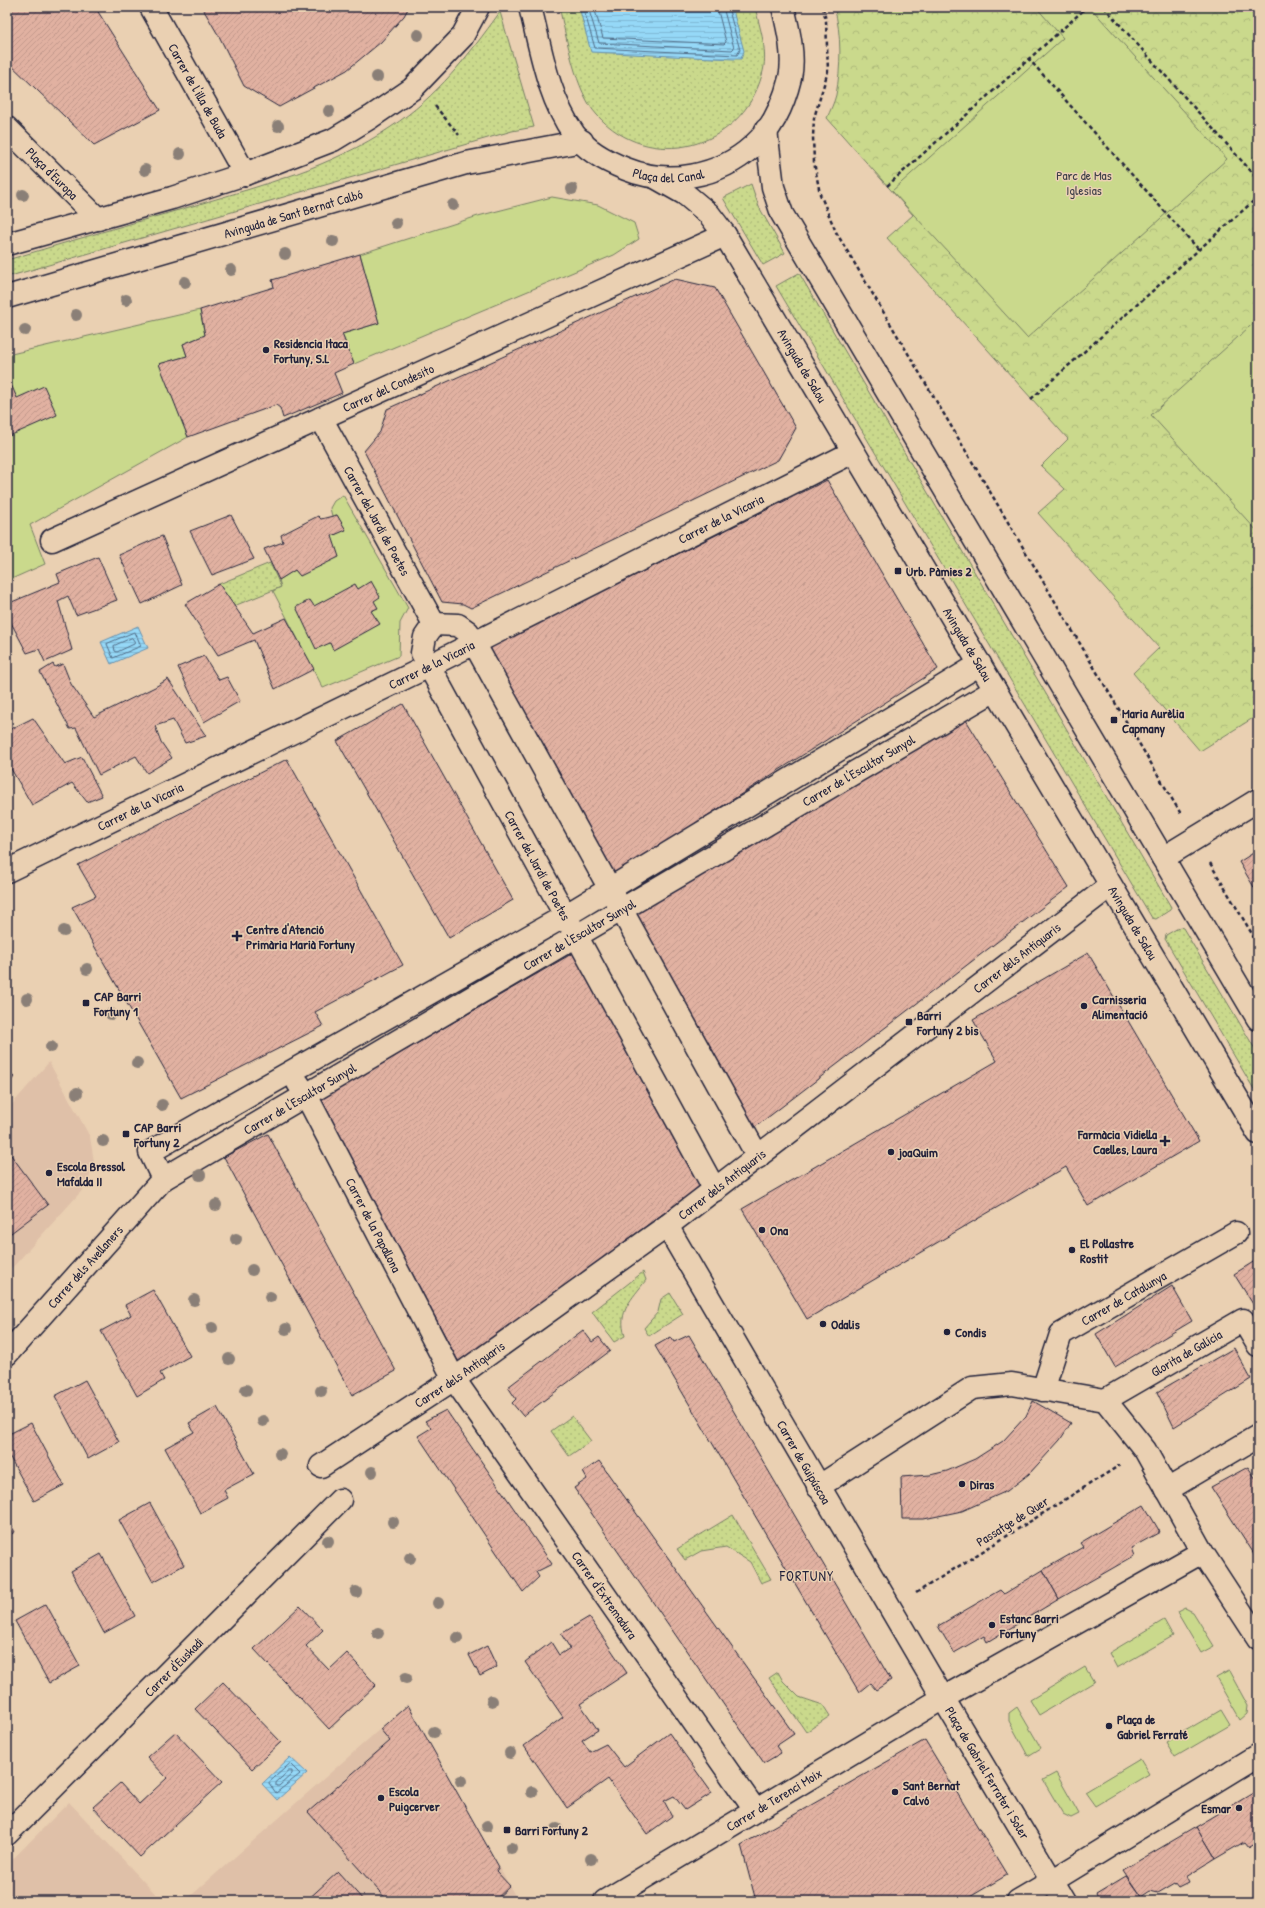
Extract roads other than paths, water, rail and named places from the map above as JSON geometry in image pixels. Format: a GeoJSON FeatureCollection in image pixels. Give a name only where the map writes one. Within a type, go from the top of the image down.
{"type":"FeatureCollection","features":[{"type":"Feature","properties":{"kind":"street","name":"Carrer de l'illa de Buda"},"geometry":{"type":"LineString","coordinates":[[151,7],[244,174]]}},
{"type":"Feature","properties":{"kind":"street"},"geometry":{"type":"LineString","coordinates":[[7,244],[98,219],[244,174],[333,140],[371,117],[417,84],[462,37],[478,7]]}},
{"type":"Feature","properties":{"kind":"street","name":"Plaça del Canal"},"geometry":{"type":"LineString","coordinates":[[530,7],[555,102],[575,135],[605,161],[642,176],[682,178],[720,168],[753,146],[777,115],[790,77],[791,38],[783,7]]}},
{"type":"Feature","properties":{"kind":"street","name":"Plaça d'Europa"},"geometry":{"type":"LineString","coordinates":[[7,128],[98,219]]}},
{"type":"Feature","properties":{"kind":"street"},"geometry":{"type":"LineString","coordinates":[[766,130],[773,187],[782,214],[1258,1019]]}},
{"type":"Feature","properties":{"kind":"street","name":"Avinguda de Sant Bernat Calbó"},"geometry":{"type":"LineString","coordinates":[[7,297],[364,192],[480,161],[582,141]]}},
{"type":"Feature","properties":{"kind":"street","name":"Avinguda de Salou"},"geometry":{"type":"LineString","coordinates":[[655,176],[685,194],[709,214],[725,235],[1258,1134]]}},
{"type":"Feature","properties":{"kind":"street","name":"Carrer del Condesito"},"geometry":{"type":"LineString","coordinates":[[52,540],[725,235]]}},
{"type":"Feature","properties":{"kind":"street","name":"Carrer del Jardí de Poetes"},"geometry":{"type":"LineString","coordinates":[[321,418],[434,624],[425,637],[422,653],[715,1190]]}},
{"type":"Feature","properties":{"kind":"street","name":"Carrer de la Vicaria"},"geometry":{"type":"LineString","coordinates":[[7,871],[429,666],[853,452]]}},
{"type":"Feature","properties":{"kind":"street"},"geometry":{"type":"LineString","coordinates":[[434,624],[458,625],[468,632],[758,1157]]}},
{"type":"Feature","properties":{"kind":"street","name":"Carrer de l'Escultor Sunyol"},"geometry":{"type":"LineString","coordinates":[[980,664],[565,916],[150,1152],[163,1179],[995,690]]}},
{"type":"Feature","properties":{"kind":"street"},"geometry":{"type":"LineString","coordinates":[[1163,858],[1258,800]]}},
{"type":"Feature","properties":{"kind":"street","name":"Carrer dels Antiquaris"},"geometry":{"type":"LineString","coordinates":[[321,1466],[454,1379],[667,1226],[1110,886]]}},
{"type":"Feature","properties":{"kind":"street","name":"Carrer de la Papallona"},"geometry":{"type":"LineString","coordinates":[[291,1072],[306,1095],[454,1379]]}},
{"type":"Feature","properties":{"kind":"street","name":"Carrer dels Avellaners"},"geometry":{"type":"LineString","coordinates":[[7,1354],[163,1179]]}},
{"type":"Feature","properties":{"kind":"street","name":"Carrer de Guipúscoa"},"geometry":{"type":"LineString","coordinates":[[667,1226],[818,1487],[943,1698]]}},
{"type":"Feature","properties":{"kind":"street","name":"Carrer de Catalunya"},"geometry":{"type":"LineString","coordinates":[[1043,1390],[1061,1334],[1236,1233]]}},
{"type":"Feature","properties":{"kind":"street","name":"Glorita de Galícia"},"geometry":{"type":"LineString","coordinates":[[1105,1400],[1243,1320],[1258,1344]]}},
{"type":"Feature","properties":{"kind":"street","name":"Carrer d'Extremadura"},"geometry":{"type":"LineString","coordinates":[[454,1379],[755,1810]]}},
{"type":"Feature","properties":{"kind":"street"},"geometry":{"type":"LineString","coordinates":[[818,1487],[972,1388],[1012,1384],[1105,1400],[1145,1450],[1202,1552],[1250,1606],[1258,1638]]}},
{"type":"Feature","properties":{"kind":"street"},"geometry":{"type":"LineString","coordinates":[[1167,1490],[1258,1436]]}},
{"type":"Feature","properties":{"kind":"street","name":"Carrer d'Euskadi"},"geometry":{"type":"LineString","coordinates":[[7,1834],[340,1500]]}},
{"type":"Feature","properties":{"kind":"street","name":"Plaça de Gabriel Ferrater i Soler"},"geometry":{"type":"LineString","coordinates":[[1064,1901],[943,1698],[1202,1552]]}},
{"type":"Feature","properties":{"kind":"street","name":"Carrer de Terenci Moix"},"geometry":{"type":"LineString","coordinates":[[605,1901],[943,1698]]}},
{"type":"Feature","properties":{"kind":"street"},"geometry":{"type":"LineString","coordinates":[[1018,1901],[1258,1755]]}},
{"type":"Feature","properties":{"kind":"water"},"geometry":{"type":"Polygon","coordinates":[[[579,7],[732,7],[744,51],[741,59],[591,52],[579,7]]]}},
{"type":"Feature","properties":{"kind":"water"},"geometry":{"type":"Polygon","coordinates":[[[138,626],[148,648],[111,664],[101,642],[138,626]]]}},
{"type":"Feature","properties":{"kind":"water"},"geometry":{"type":"Polygon","coordinates":[[[290,1757],[307,1773],[277,1800],[262,1784],[290,1757]]]}},
{"type":"Feature","properties":{"kind":"place","name":"Residencia Itaca Fortuny, S.L"},"geometry":{"type":"Point","coordinates":[266,350]}},
{"type":"Feature","properties":{"kind":"place","name":"Urb. Pàmies 2"},"geometry":{"type":"Point","coordinates":[898,571]}},
{"type":"Feature","properties":{"kind":"place","name":"Maria Aurèlia Capmany"},"geometry":{"type":"Point","coordinates":[1114,720]}},
{"type":"Feature","properties":{"kind":"place","name":"Centre d'Atenció Primària Marià Fortuny"},"geometry":{"type":"Point","coordinates":[237,936]}},
{"type":"Feature","properties":{"kind":"place","name":"CAP Barri Fortuny 1"},"geometry":{"type":"Point","coordinates":[86,1003]}},
{"type":"Feature","properties":{"kind":"place","name":"Carnisseria Alimentació"},"geometry":{"type":"Point","coordinates":[1084,1006]}},
{"type":"Feature","properties":{"kind":"place","name":"Barri Fortuny 2 bis"},"geometry":{"type":"Point","coordinates":[909,1022]}},
{"type":"Feature","properties":{"kind":"place","name":"CAP Barri Fortuny 2"},"geometry":{"type":"Point","coordinates":[126,1134]}},
{"type":"Feature","properties":{"kind":"place","name":"Farmàcia Vidiella Caelles, Laura"},"geometry":{"type":"Point","coordinates":[1165,1141]}},
{"type":"Feature","properties":{"kind":"place","name":"joaQuim"},"geometry":{"type":"Point","coordinates":[891,1152]}},
{"type":"Feature","properties":{"kind":"place","name":"Escola Bressol Mafalda II"},"geometry":{"type":"Point","coordinates":[49,1173]}},
{"type":"Feature","properties":{"kind":"place","name":"Ona"},"geometry":{"type":"Point","coordinates":[762,1230]}},
{"type":"Feature","properties":{"kind":"place","name":"El Pollastre Rostit"},"geometry":{"type":"Point","coordinates":[1072,1250]}},
{"type":"Feature","properties":{"kind":"place","name":"Odalis"},"geometry":{"type":"Point","coordinates":[823,1324]}},
{"type":"Feature","properties":{"kind":"place","name":"Condis"},"geometry":{"type":"Point","coordinates":[947,1332]}},
{"type":"Feature","properties":{"kind":"place","name":"Diras"},"geometry":{"type":"Point","coordinates":[962,1484]}},
{"type":"Feature","properties":{"kind":"place","name":"Estanc Barri Fortuny"},"geometry":{"type":"Point","coordinates":[992,1625]}},
{"type":"Feature","properties":{"kind":"place","name":"Plaça de Gabriel Ferraté"},"geometry":{"type":"Point","coordinates":[1109,1726]}},
{"type":"Feature","properties":{"kind":"place","name":"Sant Bernat Calvó"},"geometry":{"type":"Point","coordinates":[895,1792]}},
{"type":"Feature","properties":{"kind":"place","name":"Escola Puigcerver"},"geometry":{"type":"Point","coordinates":[381,1798]}},
{"type":"Feature","properties":{"kind":"place","name":"Esmar"},"geometry":{"type":"Point","coordinates":[1239,1808]}},
{"type":"Feature","properties":{"kind":"place","name":"Barri Fortuny 2"},"geometry":{"type":"Point","coordinates":[507,1830]}},
{"type":"Feature","properties":{"kind":"district","name":"FORTUNY"},"geometry":{"type":"Point","coordinates":[807,1575]}},
{"type":"Feature","properties":{"kind":"park label","name":"Parc de Mas Iglesias"},"geometry":{"type":"Point","coordinates":[1084,182]}}]}
